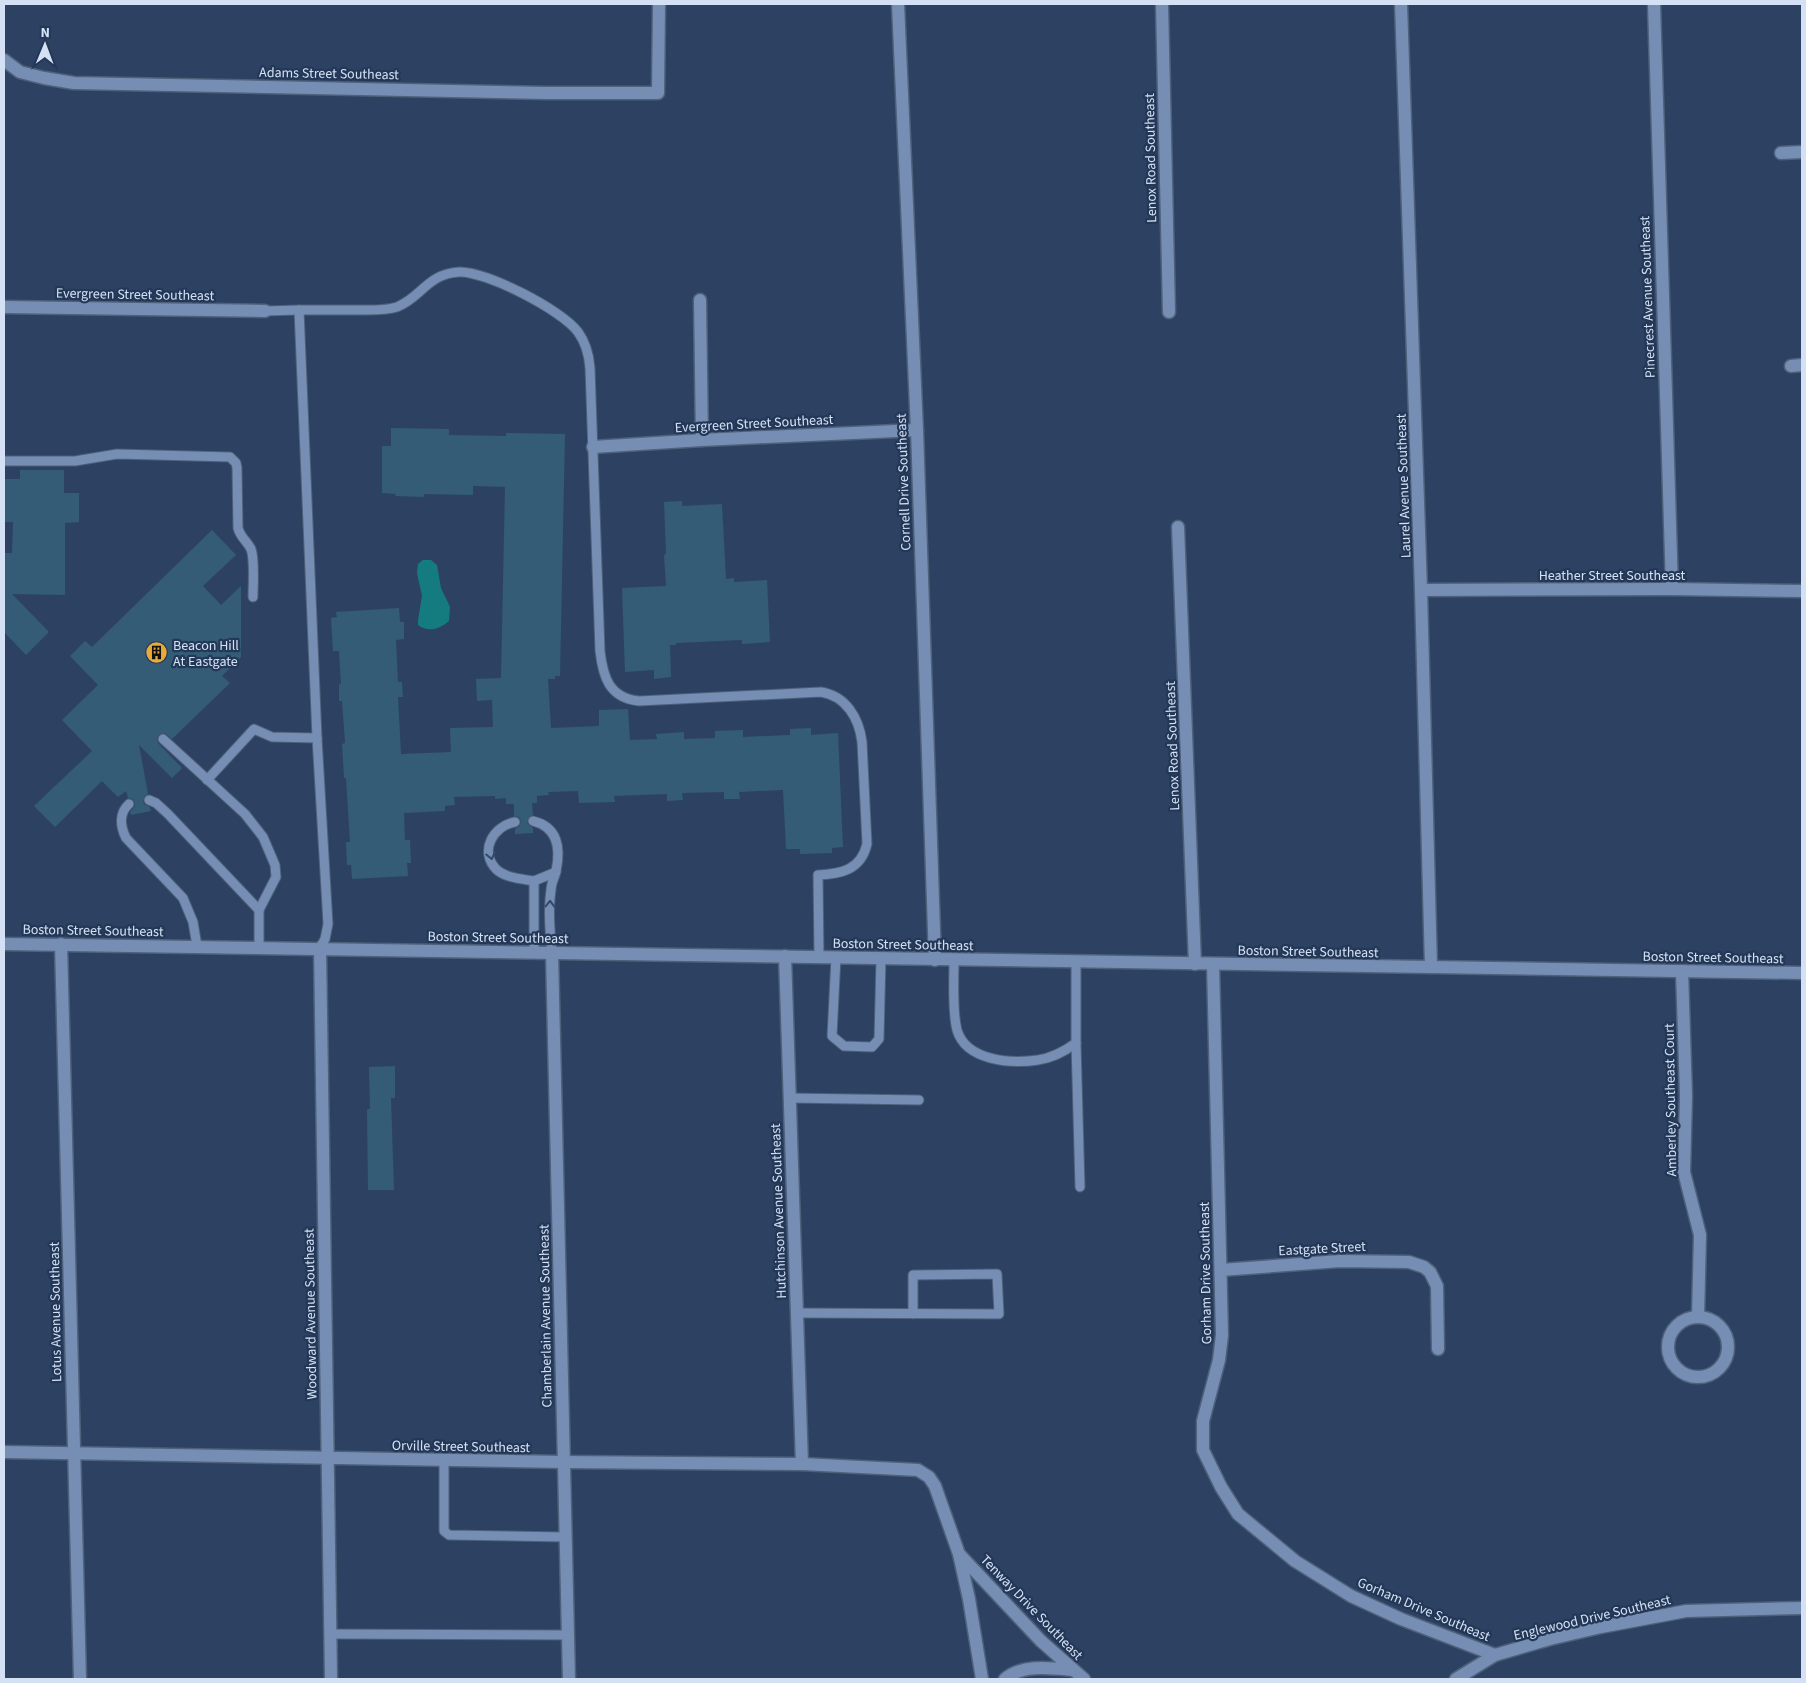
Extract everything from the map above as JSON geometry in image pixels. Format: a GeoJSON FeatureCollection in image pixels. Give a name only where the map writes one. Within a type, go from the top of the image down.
{"type":"FeatureCollection","features":[{"type":"Feature","properties":{"kind":"street","name":"Adams Street Southeast"},"geometry":{"type":"LineString","coordinates":[[4,60],[20,72],[74,83],[658,93],[659,4]]}},
{"type":"Feature","properties":{"kind":"street","name":"Cornell Drive Southeast"},"geometry":{"type":"LineString","coordinates":[[898,4],[916,430],[935,960]]}},
{"type":"Feature","properties":{"kind":"street","name":"Lenox Road Southeast"},"geometry":{"type":"LineString","coordinates":[[1162,4],[1169,312]]}},
{"type":"Feature","properties":{"kind":"street","name":"Laurel Avenue Southeast"},"geometry":{"type":"LineString","coordinates":[[1401,4],[1422,590],[1430,967]]}},
{"type":"Feature","properties":{"kind":"street","name":"Pinecrest Avenue Southeast"},"geometry":{"type":"LineString","coordinates":[[1654,4],[1672,589]]}},
{"type":"Feature","properties":{"kind":"street"},"geometry":{"type":"LineString","coordinates":[[1781,152],[1802,152]]}},
{"type":"Feature","properties":{"kind":"street"},"geometry":{"type":"LineString","coordinates":[[700,300],[702,440]]}},
{"type":"Feature","properties":{"kind":"street","name":"Evergreen Street Southeast"},"geometry":{"type":"LineString","coordinates":[[4,307],[265,311]]}},
{"type":"Feature","properties":{"kind":"street","name":"Evergreen Street Southeast"},"geometry":{"type":"LineString","coordinates":[[593,447],[916,430]]}},
{"type":"Feature","properties":{"kind":"street","name":"Lenox Road Southeast"},"geometry":{"type":"LineString","coordinates":[[1178,527],[1195,964]]}},
{"type":"Feature","properties":{"kind":"street","name":"Heather Street Southeast"},"geometry":{"type":"LineString","coordinates":[[1422,590],[1672,589],[1802,591]]}},
{"type":"Feature","properties":{"kind":"street","name":"Boston Street Southeast"},"geometry":{"type":"LineString","coordinates":[[4,944],[1802,973]]}},
{"type":"Feature","properties":{"kind":"street","name":"Lotus Avenue Southeast"},"geometry":{"type":"LineString","coordinates":[[61,944],[80,1679]]}},
{"type":"Feature","properties":{"kind":"street","name":"Woodward Avenue Southeast"},"geometry":{"type":"LineString","coordinates":[[320,948],[331,1679]]}},
{"type":"Feature","properties":{"kind":"street","name":"Chamberlain Avenue Southeast"},"geometry":{"type":"LineString","coordinates":[[552,952],[569,1679]]}},
{"type":"Feature","properties":{"kind":"street","name":"Hutchinson Avenue Southeast"},"geometry":{"type":"LineString","coordinates":[[785,956],[802,1464]]}},
{"type":"Feature","properties":{"kind":"street","name":"Gorham Drive Southeast"},"geometry":{"type":"LineString","coordinates":[[1213,964],[1222,1335],[1219,1360],[1202,1421],[1203,1450],[1221,1487],[1238,1514],[1295,1561],[1351,1596],[1401,1619],[1495,1655]]}},
{"type":"Feature","properties":{"kind":"street","name":"Amberley Southeast Court"},"geometry":{"type":"LineString","coordinates":[[1682,971],[1686,1096],[1684,1172],[1700,1234],[1698,1316]]}},
{"type":"Feature","properties":{"kind":"street","name":"Eastgate Street"},"geometry":{"type":"LineString","coordinates":[[1221,1270],[1340,1261],[1409,1262],[1424,1267],[1430,1272],[1437,1286],[1438,1350]]}},
{"type":"Feature","properties":{"kind":"street"},"geometry":{"type":"LineString","coordinates":[[1698,1316],[1708,1318],[1721,1326],[1725,1333],[1728,1347],[1724,1362],[1720,1368],[1707,1376],[1699,1377],[1678,1370],[1673,1364],[1668,1350],[1668,1342],[1674,1328],[1686,1319],[1698,1316]]}},
{"type":"Feature","properties":{"kind":"street","name":"Orville Street Southeast"},"geometry":{"type":"LineString","coordinates":[[4,1452],[564,1462],[802,1464],[918,1470],[929,1478],[935,1486],[959,1554]]}},
{"type":"Feature","properties":{"kind":"street"},"geometry":{"type":"LineString","coordinates":[[959,1554],[969,1599],[982,1679]]}},
{"type":"Feature","properties":{"kind":"street","name":"Tenway Drive Southeast"},"geometry":{"type":"LineString","coordinates":[[959,1554],[1034,1635],[1084,1679]]}},
{"type":"Feature","properties":{"kind":"street","name":"Englewood Drive Southeast"},"geometry":{"type":"LineString","coordinates":[[1456,1679],[1495,1655],[1601,1627],[1686,1611],[1802,1608]]}},
{"type":"Feature","properties":{"kind":"street"},"geometry":{"type":"LineString","coordinates":[[1005,1679],[1018,1672],[1032,1669],[1072,1670]]}},
{"type":"Feature","properties":{"kind":"lane"},"geometry":{"type":"LineString","coordinates":[[265,311],[386,310],[407,302],[430,281],[439,276],[458,272],[486,277],[560,314],[572,325],[582,338],[588,351],[590,368],[600,651],[605,678],[613,689],[626,699],[639,701],[821,692],[833,696],[841,702],[857,720],[862,742],[867,844],[862,859],[850,868],[836,874],[818,875],[820,957]]}},
{"type":"Feature","properties":{"kind":"lane"},"geometry":{"type":"LineString","coordinates":[[299,310],[317,738],[328,924],[325,938],[320,948]]}},
{"type":"Feature","properties":{"kind":"lane"},"geometry":{"type":"LineString","coordinates":[[4,461],[75,461],[116,454],[230,457],[236,462],[237,468],[239,532],[249,546],[252,555],[253,597]]}},
{"type":"Feature","properties":{"kind":"lane"},"geometry":{"type":"LineString","coordinates":[[207,780],[254,729],[272,738],[317,738]]}},
{"type":"Feature","properties":{"kind":"lane"},"geometry":{"type":"LineString","coordinates":[[163,739],[253,822],[263,837],[275,865],[276,877],[259,910],[260,947]]}},
{"type":"Feature","properties":{"kind":"lane"},"geometry":{"type":"LineString","coordinates":[[149,800],[156,803],[168,814],[259,910]]}},
{"type":"Feature","properties":{"kind":"lane"},"geometry":{"type":"LineString","coordinates":[[129,804],[122,812],[121,829],[126,838],[183,898],[193,922],[197,946]]}},
{"type":"Feature","properties":{"kind":"lane"},"geometry":{"type":"LineString","coordinates":[[533,821],[545,825],[554,835],[558,849],[556,872],[550,890],[552,952]]}},
{"type":"Feature","properties":{"kind":"lane"},"geometry":{"type":"LineString","coordinates":[[515,822],[501,826],[493,834],[489,846],[490,858],[496,869],[501,873],[534,881],[556,872]]}},
{"type":"Feature","properties":{"kind":"lane"},"geometry":{"type":"LineString","coordinates":[[534,881],[534,952]]}},
{"type":"Feature","properties":{"kind":"lane"},"geometry":{"type":"LineString","coordinates":[[836,957],[832,1036],[844,1046],[872,1047],[879,1039],[881,958]]}},
{"type":"Feature","properties":{"kind":"lane"},"geometry":{"type":"LineString","coordinates":[[954,960],[958,1031],[964,1042],[975,1051],[992,1059],[1039,1060],[1059,1054],[1076,1043]]}},
{"type":"Feature","properties":{"kind":"lane"},"geometry":{"type":"LineString","coordinates":[[1076,962],[1080,1187]]}},
{"type":"Feature","properties":{"kind":"lane"},"geometry":{"type":"LineString","coordinates":[[790,1098],[919,1100]]}},
{"type":"Feature","properties":{"kind":"lane"},"geometry":{"type":"LineString","coordinates":[[797,1313],[913,1314],[998,1314],[997,1274],[913,1274],[913,1314]]}},
{"type":"Feature","properties":{"kind":"lane"},"geometry":{"type":"LineString","coordinates":[[444,1460],[444,1531],[449,1535],[566,1537]]}},
{"type":"Feature","properties":{"kind":"lane"},"geometry":{"type":"LineString","coordinates":[[330,1634],[568,1636]]}},
{"type":"Feature","properties":{"kind":"shaded area"},"geometry":{"type":"Polygon","coordinates":[[[423,560],[431,560],[437,565],[441,588],[450,607],[449,621],[434,629],[426,629],[418,625],[422,596],[417,573],[418,564],[423,560]]]}},
{"type":"Feature","properties":{"kind":"building"},"geometry":{"type":"Polygon","coordinates":[[[391,428],[449,429],[449,435],[506,436],[506,433],[565,434],[560,676],[555,676],[555,679],[548,679],[551,728],[599,726],[599,710],[628,709],[630,740],[657,739],[656,734],[684,732],[684,739],[715,738],[715,731],[743,730],[743,737],[790,735],[790,729],[811,728],[811,735],[838,733],[843,847],[832,848],[832,853],[800,854],[800,849],[786,849],[783,790],[739,792],[740,799],[724,799],[724,792],[682,793],[683,800],[667,801],[667,794],[614,796],[615,802],[579,803],[578,791],[548,792],[549,795],[537,796],[537,803],[532,803],[533,815],[529,817],[527,822],[533,828],[533,833],[515,834],[515,829],[520,826],[521,821],[519,817],[514,816],[514,804],[506,804],[506,798],[495,799],[495,796],[454,797],[455,805],[445,806],[445,811],[404,813],[405,840],[410,840],[411,863],[407,863],[408,876],[352,879],[351,865],[347,865],[346,842],[350,842],[342,744],[345,743],[342,701],[339,701],[339,684],[341,684],[339,651],[333,651],[331,618],[337,617],[336,612],[399,608],[400,622],[404,622],[404,639],[396,640],[398,682],[402,682],[403,697],[398,697],[401,754],[451,752],[450,728],[493,727],[492,700],[477,701],[476,679],[501,678],[505,487],[473,486],[473,495],[424,494],[424,497],[395,496],[396,494],[382,493],[382,446],[391,446],[391,428]]]}},
{"type":"Feature","properties":{"kind":"building"},"geometry":{"type":"Polygon","coordinates":[[[20,470],[64,470],[64,493],[79,493],[79,522],[65,523],[65,595],[12,594],[49,632],[26,655],[4,632],[4,553],[12,553],[13,522],[4,522],[4,479],[20,479],[20,470]]]}},
{"type":"Feature","properties":{"kind":"building"},"geometry":{"type":"Polygon","coordinates":[[[682,501],[682,506],[722,504],[726,579],[734,578],[734,582],[767,580],[770,642],[742,644],[742,640],[676,643],[676,645],[670,645],[671,677],[654,679],[654,670],[625,672],[622,588],[666,586],[664,502],[682,501]]]}},
{"type":"Feature","properties":{"kind":"building"},"geometry":{"type":"Polygon","coordinates":[[[212,530],[236,555],[203,586],[221,605],[241,586],[241,657],[222,676],[230,683],[172,739],[165,733],[158,735],[158,743],[182,768],[172,778],[139,745],[148,794],[144,797],[143,801],[144,804],[150,807],[151,811],[131,815],[130,812],[135,806],[133,799],[128,798],[126,791],[118,797],[102,781],[55,827],[34,806],[92,751],[62,720],[98,685],[70,656],[85,641],[92,647],[212,530]]]}},
{"type":"Feature","properties":{"kind":"building"},"geometry":{"type":"Polygon","coordinates":[[[395,1066],[395,1098],[391,1098],[394,1190],[368,1190],[367,1109],[370,1109],[369,1067],[395,1066]]]}},
{"type":"Feature","properties":{"kind":"place","name":"Beacon Hill At Eastgate"},"geometry":{"type":"Point","coordinates":[157,653]}}]}
